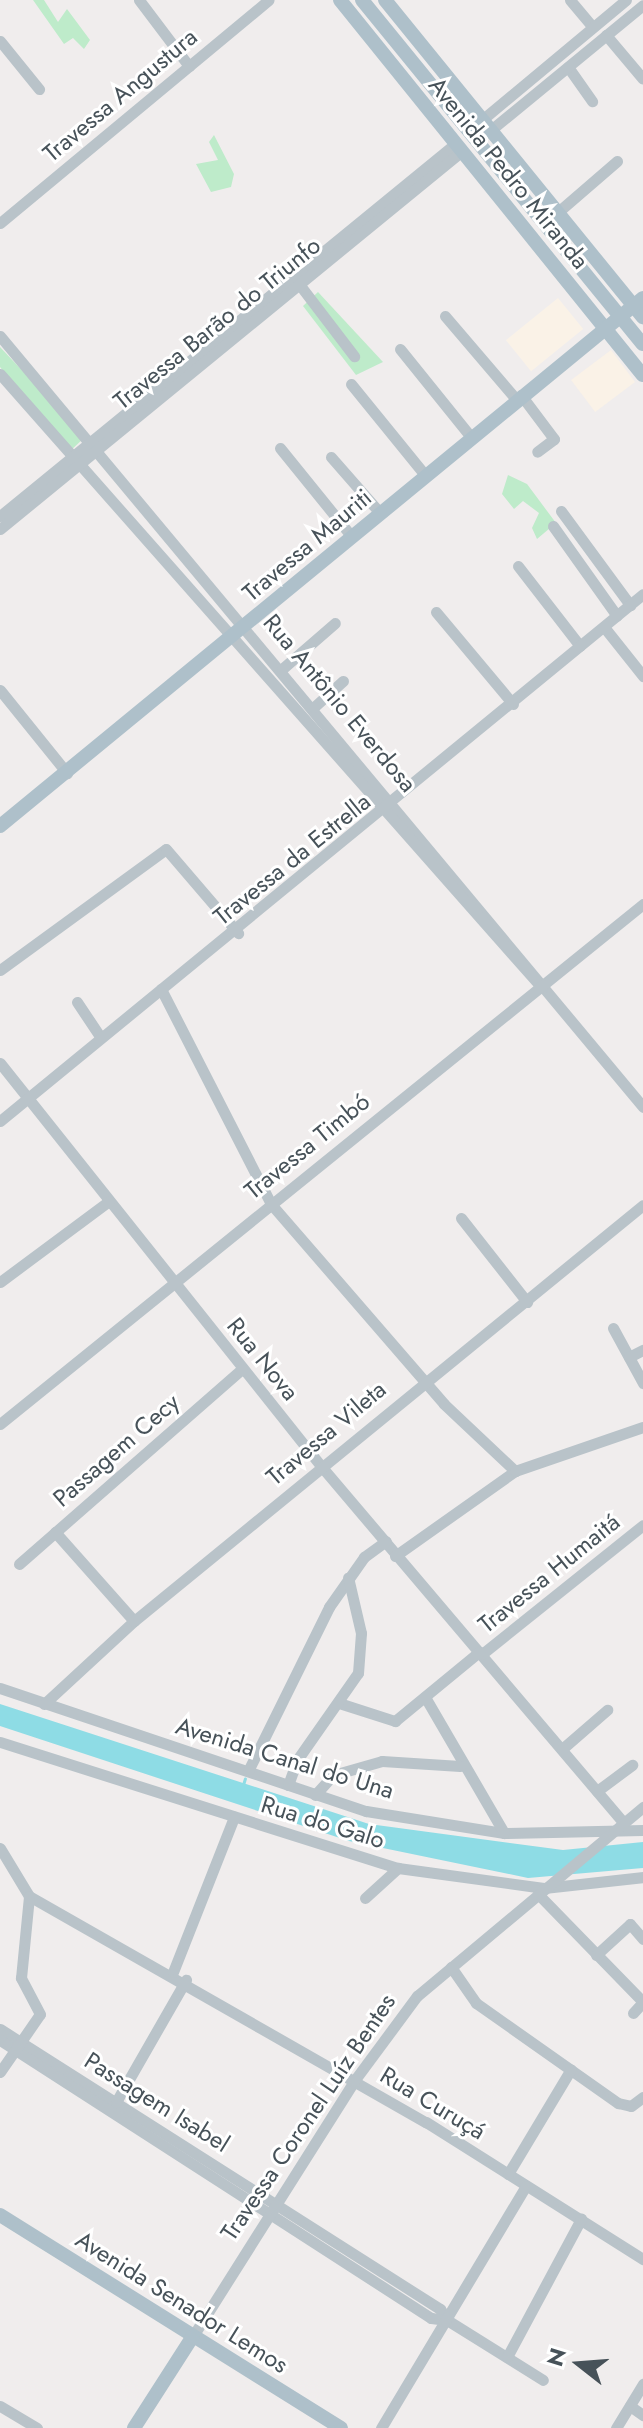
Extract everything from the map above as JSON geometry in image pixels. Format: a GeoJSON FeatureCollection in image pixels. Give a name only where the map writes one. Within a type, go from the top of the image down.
{"type":"FeatureCollection","features":[{"type":"Feature","properties":{"kind":"main road","name":"Avenida Pedro Miranda"},"geometry":{"type":"LineString","coordinates":[[340,0],[643,375]]}},
{"type":"Feature","properties":{"kind":"main road","name":"Avenida Pedro Miranda"},"geometry":{"type":"LineString","coordinates":[[362,0],[643,344]]}},
{"type":"Feature","properties":{"kind":"main road","name":"Avenida Pedro Miranda"},"geometry":{"type":"LineString","coordinates":[[385,0],[640,307]]}},
{"type":"Feature","properties":{"kind":"main road","name":"Travessa Mauriti"},"geometry":{"type":"LineString","coordinates":[[0,826],[231,639],[604,326],[640,307]]}},
{"type":"Feature","properties":{"kind":"main road","name":"Avenida Senador Lemos"},"geometry":{"type":"LineString","coordinates":[[0,2215],[341,2428]]}},
{"type":"Feature","properties":{"kind":"main road","name":"Travessa Coronel Luíz Bentes"},"geometry":{"type":"LineString","coordinates":[[134,2428],[193,2336]]}},
{"type":"Feature","properties":{"kind":"street"},"geometry":{"type":"LineString","coordinates":[[139,0],[189,66]]}},
{"type":"Feature","properties":{"kind":"street","name":"Travessa Angustura"},"geometry":{"type":"LineString","coordinates":[[0,223],[269,0]]}},
{"type":"Feature","properties":{"kind":"street"},"geometry":{"type":"LineString","coordinates":[[570,0],[593,27]]}},
{"type":"Feature","properties":{"kind":"street"},"geometry":{"type":"LineString","coordinates":[[487,124],[626,0]]}},
{"type":"Feature","properties":{"kind":"street"},"geometry":{"type":"LineString","coordinates":[[487,124],[568,67],[643,5]]}},
{"type":"Feature","properties":{"kind":"street"},"geometry":{"type":"LineString","coordinates":[[606,35],[643,79]]}},
{"type":"Feature","properties":{"kind":"street"},"geometry":{"type":"LineString","coordinates":[[0,41],[39,89]]}},
{"type":"Feature","properties":{"kind":"street"},"geometry":{"type":"LineString","coordinates":[[568,67],[592,101]]}},
{"type":"Feature","properties":{"kind":"street","name":"Travessa Barão do Triunfo"},"geometry":{"type":"LineString","coordinates":[[282,292],[299,284],[459,148]]}},
{"type":"Feature","properties":{"kind":"street","name":"Travessa Barão do Triunfo"},"geometry":{"type":"LineString","coordinates":[[0,529],[75,461],[459,148]]}},
{"type":"Feature","properties":{"kind":"street"},"geometry":{"type":"LineString","coordinates":[[558,212],[617,161]]}},
{"type":"Feature","properties":{"kind":"street"},"geometry":{"type":"LineString","coordinates":[[299,284],[354,356]]}},
{"type":"Feature","properties":{"kind":"street"},"geometry":{"type":"LineString","coordinates":[[445,316],[554,439],[537,452]]}},
{"type":"Feature","properties":{"kind":"street","name":"Rua Antônio Everdosa"},"geometry":{"type":"LineString","coordinates":[[0,336],[267,650],[643,1107]]}},
{"type":"Feature","properties":{"kind":"street"},"geometry":{"type":"LineString","coordinates":[[400,349],[471,437]]}},
{"type":"Feature","properties":{"kind":"street","name":"Rua Antônio Everdosa"},"geometry":{"type":"LineString","coordinates":[[0,374],[382,811],[544,987]]}},
{"type":"Feature","properties":{"kind":"street"},"geometry":{"type":"LineString","coordinates":[[351,384],[425,475]]}},
{"type":"Feature","properties":{"kind":"street"},"geometry":{"type":"LineString","coordinates":[[280,448],[352,537]]}},
{"type":"Feature","properties":{"kind":"street"},"geometry":{"type":"LineString","coordinates":[[331,457],[380,513]]}},
{"type":"Feature","properties":{"kind":"street","name":"Travessa Barão do Triunfo"},"geometry":{"type":"LineString","coordinates":[[1,513],[75,461]]}},
{"type":"Feature","properties":{"kind":"street"},"geometry":{"type":"LineString","coordinates":[[561,511],[630,605]]}},
{"type":"Feature","properties":{"kind":"street"},"geometry":{"type":"LineString","coordinates":[[553,526],[617,616]]}},
{"type":"Feature","properties":{"kind":"street"},"geometry":{"type":"LineString","coordinates":[[518,566],[580,646]]}},
{"type":"Feature","properties":{"kind":"street","name":"Travessa da Estrella"},"geometry":{"type":"LineString","coordinates":[[0,1121],[161,989],[238,933],[643,594]]}},
{"type":"Feature","properties":{"kind":"street"},"geometry":{"type":"LineString","coordinates":[[436,612],[513,704]]}},
{"type":"Feature","properties":{"kind":"street"},"geometry":{"type":"LineString","coordinates":[[282,669],[335,623]]}},
{"type":"Feature","properties":{"kind":"street"},"geometry":{"type":"LineString","coordinates":[[604,627],[643,676]]}},
{"type":"Feature","properties":{"kind":"street"},"geometry":{"type":"LineString","coordinates":[[252,662],[255,651],[267,650]]}},
{"type":"Feature","properties":{"kind":"street"},"geometry":{"type":"LineString","coordinates":[[314,707],[343,681]]}},
{"type":"Feature","properties":{"kind":"street"},"geometry":{"type":"LineString","coordinates":[[0,690],[67,773]]}},
{"type":"Feature","properties":{"kind":"street"},"geometry":{"type":"LineString","coordinates":[[0,970],[166,849],[238,933]]}},
{"type":"Feature","properties":{"kind":"street","name":"Travessa Timbó"},"geometry":{"type":"LineString","coordinates":[[0,1424],[171,1279],[271,1204],[544,987],[643,904]]}},
{"type":"Feature","properties":{"kind":"street"},"geometry":{"type":"LineString","coordinates":[[161,989],[271,1204],[424,1381],[515,1471]]}},
{"type":"Feature","properties":{"kind":"street"},"geometry":{"type":"LineString","coordinates":[[77,1002],[101,1038]]}},
{"type":"Feature","properties":{"kind":"street","name":"Rua Nova"},"geometry":{"type":"LineString","coordinates":[[0,1063],[321,1466],[624,1823]]}},
{"type":"Feature","properties":{"kind":"street"},"geometry":{"type":"LineString","coordinates":[[0,1282],[109,1201]]}},
{"type":"Feature","properties":{"kind":"street","name":"Travessa Vileta"},"geometry":{"type":"LineString","coordinates":[[44,1704],[134,1621],[643,1205]]}},
{"type":"Feature","properties":{"kind":"street"},"geometry":{"type":"LineString","coordinates":[[461,1218],[527,1302]]}},
{"type":"Feature","properties":{"kind":"street"},"geometry":{"type":"LineString","coordinates":[[613,1328],[643,1383]]}},
{"type":"Feature","properties":{"kind":"street"},"geometry":{"type":"LineString","coordinates":[[629,1357],[643,1350]]}},
{"type":"Feature","properties":{"kind":"street","name":"Passagem Cecy"},"geometry":{"type":"LineString","coordinates":[[19,1564],[242,1369]]}},
{"type":"Feature","properties":{"kind":"street"},"geometry":{"type":"LineString","coordinates":[[395,1556],[515,1471],[643,1427]]}},
{"type":"Feature","properties":{"kind":"street","name":"Travessa Humaitá"},"geometry":{"type":"LineString","coordinates":[[342,1704],[389,1722],[643,1525]]}},
{"type":"Feature","properties":{"kind":"street"},"geometry":{"type":"LineString","coordinates":[[55,1532],[134,1621]]}},
{"type":"Feature","properties":{"kind":"street"},"geometry":{"type":"LineString","coordinates":[[248,1771],[348,1577],[386,1541]]}},
{"type":"Feature","properties":{"kind":"street"},"geometry":{"type":"LineString","coordinates":[[288,1785],[297,1760],[342,1704],[362,1645],[348,1577]]}},
{"type":"Feature","properties":{"kind":"street","name":"Avenida Canal do Una"},"geometry":{"type":"LineString","coordinates":[[2,1687],[44,1704],[366,1811],[504,1833],[608,1836],[643,1830]]}},
{"type":"Feature","properties":{"kind":"street"},"geometry":{"type":"LineString","coordinates":[[425,1697],[456,1741],[460,1766],[504,1833]]}},
{"type":"Feature","properties":{"kind":"street"},"geometry":{"type":"LineString","coordinates":[[562,1749],[607,1710]]}},
{"type":"Feature","properties":{"kind":"street","name":"Rua do Galo"},"geometry":{"type":"LineString","coordinates":[[0,1742],[398,1868],[544,1888],[643,1877]]}},
{"type":"Feature","properties":{"kind":"street"},"geometry":{"type":"LineString","coordinates":[[315,1795],[333,1775],[382,1761],[460,1766]]}},
{"type":"Feature","properties":{"kind":"street"},"geometry":{"type":"LineString","coordinates":[[597,1791],[632,1765]]}},
{"type":"Feature","properties":{"kind":"street","name":"Travessa Coronel Luíz Bentes"},"geometry":{"type":"LineString","coordinates":[[193,2336],[271,2207],[354,2081],[417,1996],[643,1807]]}},
{"type":"Feature","properties":{"kind":"street"},"geometry":{"type":"LineString","coordinates":[[173,1972],[234,1817]]}},
{"type":"Feature","properties":{"kind":"street"},"geometry":{"type":"LineString","coordinates":[[0,1848],[29,1896],[21,1978],[39,2010],[37,2021],[0,2072]]}},
{"type":"Feature","properties":{"kind":"street"},"geometry":{"type":"LineString","coordinates":[[365,1898],[398,1868]]}},
{"type":"Feature","properties":{"kind":"street"},"geometry":{"type":"LineString","coordinates":[[544,1888],[596,1955],[643,2002],[633,2013]]}},
{"type":"Feature","properties":{"kind":"street","name":"Rua Curuçá"},"geometry":{"type":"LineString","coordinates":[[29,1896],[173,1972],[642,2254]]}},
{"type":"Feature","properties":{"kind":"street"},"geometry":{"type":"LineString","coordinates":[[596,1955],[630,1924],[643,1939]]}},
{"type":"Feature","properties":{"kind":"street"},"geometry":{"type":"LineString","coordinates":[[451,1967],[476,2003],[618,2103],[631,2106],[643,2097]]}},
{"type":"Feature","properties":{"kind":"street"},"geometry":{"type":"LineString","coordinates":[[116,2102],[186,1980]]}},
{"type":"Feature","properties":{"kind":"street","name":"Passagem Isabel"},"geometry":{"type":"LineString","coordinates":[[0,2029],[18,2045],[271,2207],[440,2309],[447,2320],[543,2380]]}},
{"type":"Feature","properties":{"kind":"street","name":"Passagem Isabel"},"geometry":{"type":"LineString","coordinates":[[0,2040],[18,2045],[116,2102],[271,2207]]}},
{"type":"Feature","properties":{"kind":"street"},"geometry":{"type":"LineString","coordinates":[[508,2174],[571,2069]]}},
{"type":"Feature","properties":{"kind":"street"},"geometry":{"type":"LineString","coordinates":[[381,2428],[526,2186]]}},
{"type":"Feature","properties":{"kind":"street"},"geometry":{"type":"LineString","coordinates":[[507,2357],[581,2219]]}},
{"type":"Feature","properties":{"kind":"street"},"geometry":{"type":"LineString","coordinates":[[616,2428],[640,2397],[643,2384]]}},
{"type":"Feature","properties":{"kind":"street"},"geometry":{"type":"LineString","coordinates":[[0,2406],[37,2428]]}},
{"type":"Feature","properties":{"kind":"street"},"geometry":{"type":"LineString","coordinates":[[630,2406],[643,2415]]}},
{"type":"Feature","properties":{"kind":"shaded area"},"geometry":{"type":"Polygon","coordinates":[[[558,298],[583,329],[531,371],[506,340],[558,298]]]}},
{"type":"Feature","properties":{"kind":"shaded area"},"geometry":{"type":"Polygon","coordinates":[[[611,350],[635,382],[595,412],[571,380],[611,350]]]}},
{"type":"Feature","properties":{"kind":"green space"},"geometry":{"type":"Polygon","coordinates":[[[33,0],[44,0],[58,22],[67,9],[90,40],[84,49],[73,38],[64,44],[33,0]]]}},
{"type":"Feature","properties":{"kind":"green space"},"geometry":{"type":"Polygon","coordinates":[[[214,135],[234,174],[231,187],[211,192],[196,164],[218,160],[209,142],[214,135]]]}},
{"type":"Feature","properties":{"kind":"green space"},"geometry":{"type":"Polygon","coordinates":[[[318,292],[383,362],[356,375],[303,306],[318,292]]]}},
{"type":"Feature","properties":{"kind":"green space"},"geometry":{"type":"Polygon","coordinates":[[[0,347],[85,437],[68,453],[0,367],[0,347]]]}},
{"type":"Feature","properties":{"kind":"green space"},"geometry":{"type":"Polygon","coordinates":[[[508,475],[527,484],[556,523],[537,539],[532,528],[539,513],[523,501],[514,509],[502,494],[508,475]]]}},
{"type":"Feature","properties":{"kind":"water"},"geometry":{"type":"Polygon","coordinates":[[[0,1704],[369,1824],[563,1850],[643,1842],[643,1868],[528,1878],[349,1841],[0,1726],[0,1704]]]}},
{"type":"Feature","properties":{"kind":"waterway"},"geometry":{"type":"LineString","coordinates":[[242,1788],[245,1778]]}}]}
